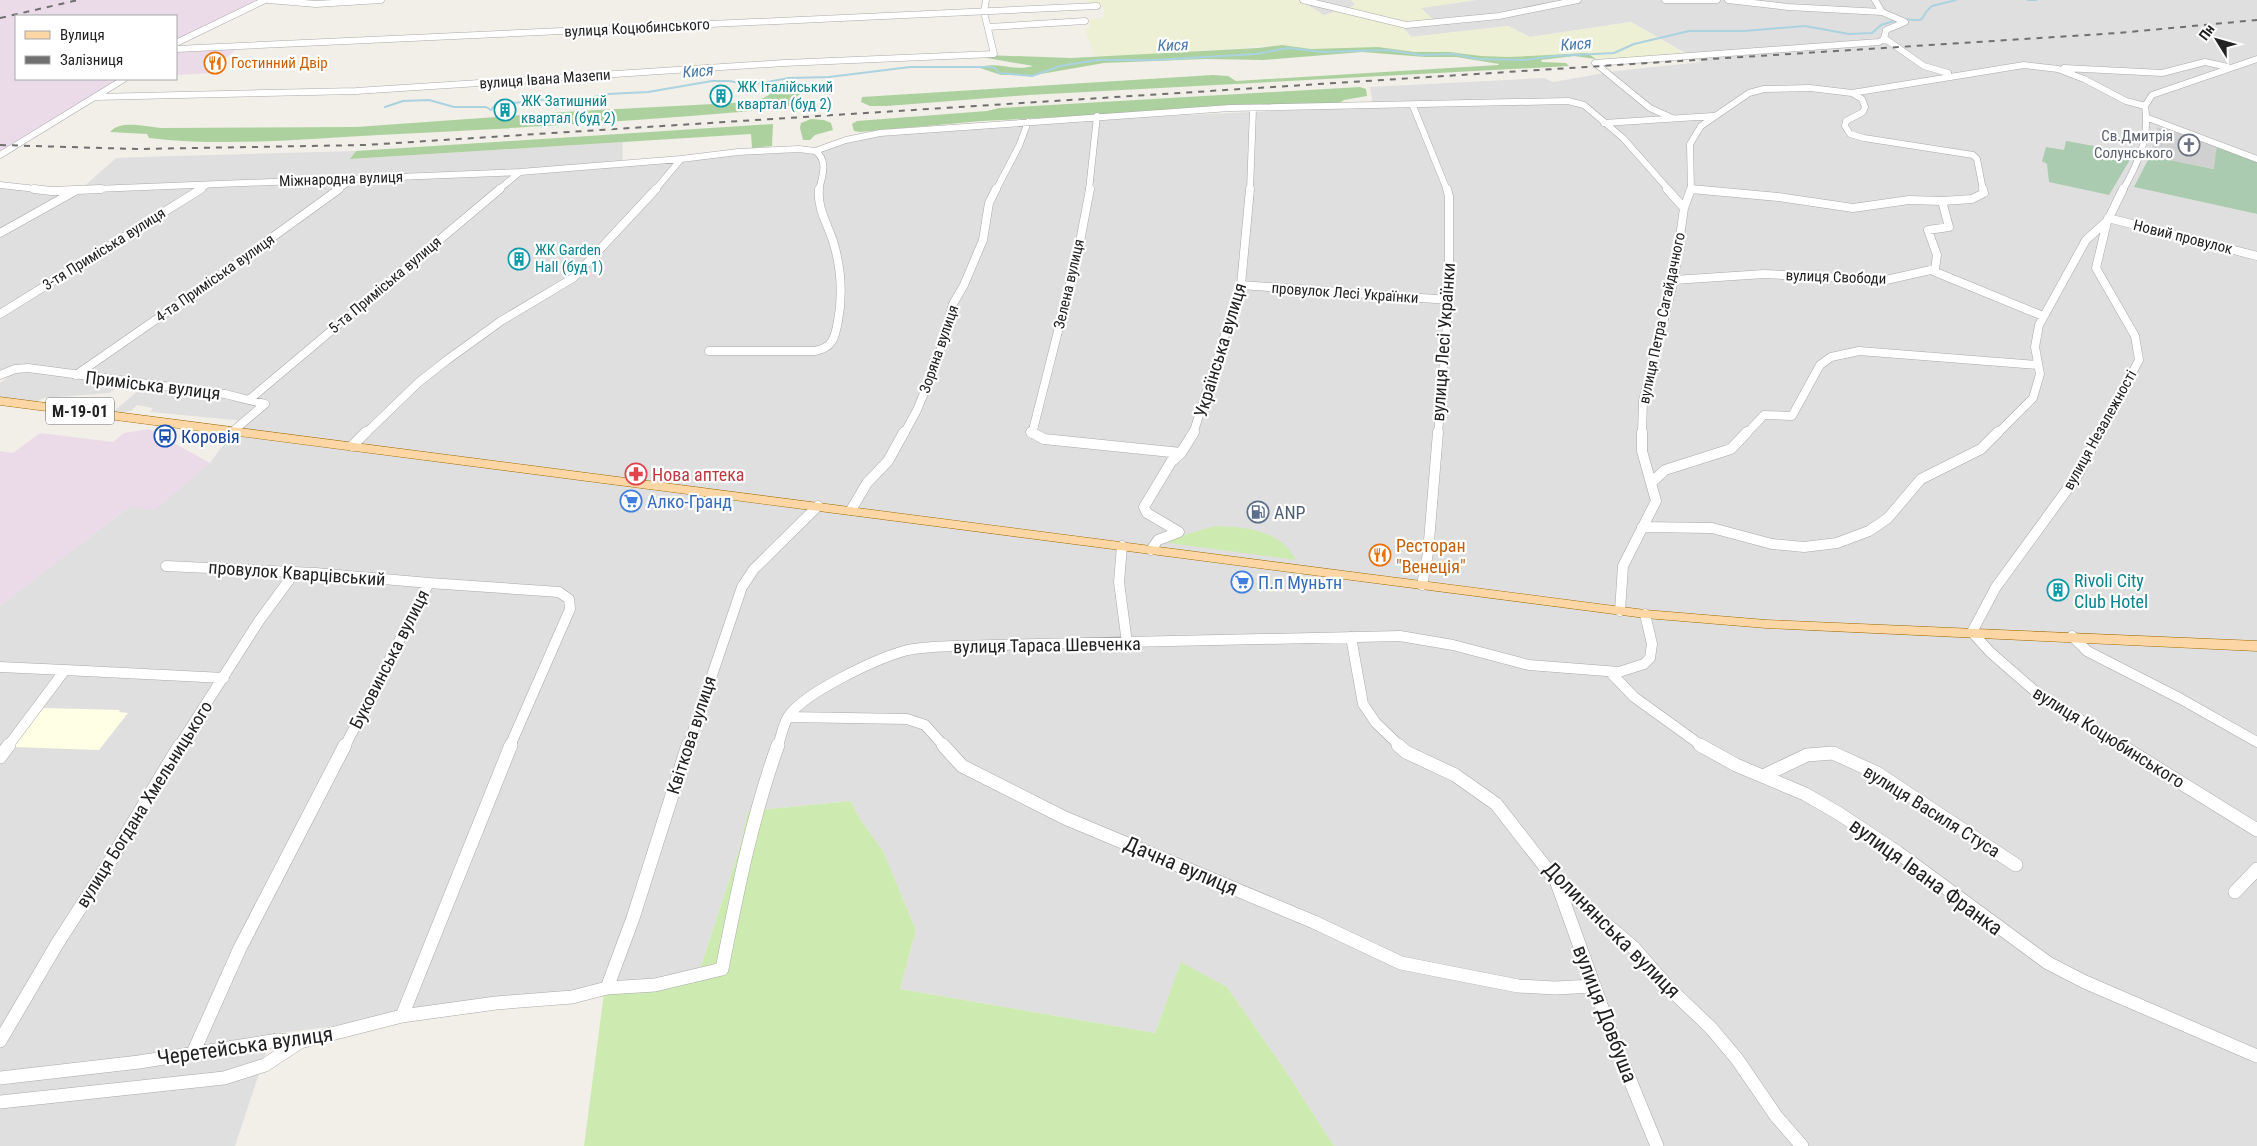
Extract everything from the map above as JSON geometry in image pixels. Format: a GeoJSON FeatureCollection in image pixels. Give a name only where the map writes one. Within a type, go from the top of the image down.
{"type":"FeatureCollection","features":[{"type":"Feature","properties":{"kind":"main road","name":"М-19-01"},"geometry":{"type":"LineString","coordinates":[[0,401],[1646,614],[1766,624],[2072,636],[2257,646]]}},
{"type":"Feature","properties":{"kind":"street"},"geometry":{"type":"LineString","coordinates":[[178,42],[267,0],[319,4],[382,0]]}},
{"type":"Feature","properties":{"kind":"street"},"geometry":{"type":"LineString","coordinates":[[986,0],[984,12],[988,28],[1085,21]]}},
{"type":"Feature","properties":{"kind":"street"},"geometry":{"type":"LineString","coordinates":[[1303,0],[1406,25],[1493,17],[1578,0]]}},
{"type":"Feature","properties":{"kind":"street"},"geometry":{"type":"LineString","coordinates":[[1665,0],[1717,0]]}},
{"type":"Feature","properties":{"kind":"street"},"geometry":{"type":"LineString","coordinates":[[1672,118],[1650,108],[1595,63],[1601,61],[1873,43],[1882,41],[1886,30],[1903,24],[1904,21],[1882,12],[1788,7],[1728,0]]}},
{"type":"Feature","properties":{"kind":"street"},"geometry":{"type":"LineString","coordinates":[[1875,0],[1876,6],[1882,12]]}},
{"type":"Feature","properties":{"kind":"street","name":"вулиця Коцюбинського"},"geometry":{"type":"LineString","coordinates":[[178,49],[359,42],[943,12],[984,12],[1097,6]]}},
{"type":"Feature","properties":{"kind":"street","name":"вулиця Івана Мазепи"},"geometry":{"type":"LineString","coordinates":[[95,97],[356,91],[784,63],[994,54],[988,28]]}},
{"type":"Feature","properties":{"kind":"street"},"geometry":{"type":"LineString","coordinates":[[1884,38],[1927,68],[1946,73],[1964,73]]}},
{"type":"Feature","properties":{"kind":"street"},"geometry":{"type":"LineString","coordinates":[[2145,106],[2152,95],[2228,67],[2257,59]]}},
{"type":"Feature","properties":{"kind":"street"},"geometry":{"type":"LineString","coordinates":[[2058,69],[2073,68],[2162,73],[2205,62],[2228,67]]}},
{"type":"Feature","properties":{"kind":"street","name":"вулиця Петра Сагайдачного"},"geometry":{"type":"LineString","coordinates":[[1620,611],[1623,566],[1656,502],[1642,451],[1643,401],[1674,280],[1684,208],[1690,189],[1690,144],[1701,126],[1749,93],[1764,89],[1810,88],[1852,93],[1964,73],[2024,65],[2058,69],[2084,79],[2126,101],[2145,106]]}},
{"type":"Feature","properties":{"kind":"street"},"geometry":{"type":"LineString","coordinates":[[0,155],[122,80]]}},
{"type":"Feature","properties":{"kind":"street"},"geometry":{"type":"LineString","coordinates":[[1690,189],[1778,197],[1853,208],[1909,200],[1972,199],[1983,194],[1984,190],[1976,158],[1962,152],[1864,138],[1850,134],[1845,126],[1846,121],[1863,112],[1865,107],[1862,98],[1852,93]]}},
{"type":"Feature","properties":{"kind":"street"},"geometry":{"type":"LineString","coordinates":[[815,151],[846,140],[876,134],[1097,116],[1199,112],[1230,108],[1253,109],[1328,105],[1413,106],[1568,101],[1584,105],[1623,138],[1684,208]]}},
{"type":"Feature","properties":{"kind":"street","name":"вулиця Лесі Українки"},"geometry":{"type":"LineString","coordinates":[[1413,106],[1428,146],[1446,181],[1449,196],[1449,300],[1428,552],[1422,585]]}},
{"type":"Feature","properties":{"kind":"street","name":"вулиця Незалежності"},"geometry":{"type":"LineString","coordinates":[[1972,632],[1996,587],[2077,476],[2138,360],[2135,336],[2096,268],[2108,219],[2142,154],[2148,118],[2145,106]]}},
{"type":"Feature","properties":{"kind":"street","name":"Українська вулиця"},"geometry":{"type":"LineString","coordinates":[[1151,550],[1158,540],[1179,532],[1147,513],[1144,508],[1171,462],[1181,453],[1195,430],[1241,285],[1250,203],[1253,109]]}},
{"type":"Feature","properties":{"kind":"street","name":"Зелена вулиця"},"geometry":{"type":"LineString","coordinates":[[1097,116],[1092,176],[1078,252],[1031,430],[1033,435],[1047,439],[1181,453]]}},
{"type":"Feature","properties":{"kind":"street"},"geometry":{"type":"LineString","coordinates":[[1604,123],[1713,116]]}},
{"type":"Feature","properties":{"kind":"street"},"geometry":{"type":"LineString","coordinates":[[2148,118],[2257,159]]}},
{"type":"Feature","properties":{"kind":"street","name":"Зоряна вулиця"},"geometry":{"type":"LineString","coordinates":[[851,510],[867,483],[888,461],[917,410],[937,362],[952,308],[983,240],[989,203],[1019,146],[1028,122]]}},
{"type":"Feature","properties":{"kind":"street","name":"Міжнародна вулиця"},"geometry":{"type":"LineString","coordinates":[[0,185],[50,190],[353,179],[520,172],[760,151],[801,149],[815,151]]}},
{"type":"Feature","properties":{"kind":"street"},"geometry":{"type":"LineString","coordinates":[[709,351],[815,351],[827,348],[834,342],[840,308],[840,270],[833,242],[819,202],[818,185],[824,161],[822,155],[815,151]]}},
{"type":"Feature","properties":{"kind":"street"},"geometry":{"type":"LineString","coordinates":[[352,446],[419,382],[447,360],[501,321],[573,278],[659,186],[681,159]]}},
{"type":"Feature","properties":{"kind":"street","name":"5-та Приміська вулиця"},"geometry":{"type":"LineString","coordinates":[[250,399],[520,172]]}},
{"type":"Feature","properties":{"kind":"street","name":"4-та Приміська вулиця"},"geometry":{"type":"LineString","coordinates":[[76,375],[226,271],[353,179]]}},
{"type":"Feature","properties":{"kind":"street","name":"3-тя Приміська вулиця"},"geometry":{"type":"LineString","coordinates":[[0,314],[208,184]]}},
{"type":"Feature","properties":{"kind":"street"},"geometry":{"type":"LineString","coordinates":[[0,233],[78,189]]}},
{"type":"Feature","properties":{"kind":"street"},"geometry":{"type":"LineString","coordinates":[[1942,200],[1949,226],[1946,229],[1931,228],[1928,230],[1938,263],[1933,271],[1961,284],[1998,297],[2020,309],[2043,316]]}},
{"type":"Feature","properties":{"kind":"street"},"geometry":{"type":"LineString","coordinates":[[1642,527],[1712,528],[1772,544],[1804,548],[1837,543],[1869,531],[1888,518],[1921,479],[1981,449],[2033,398],[2040,374],[2037,365],[2035,336],[2043,316],[2086,240],[2108,219]]}},
{"type":"Feature","properties":{"kind":"street","name":"Новий провулок"},"geometry":{"type":"LineString","coordinates":[[2108,219],[2257,256]]}},
{"type":"Feature","properties":{"kind":"street","name":"вулиця Свободи"},"geometry":{"type":"LineString","coordinates":[[1674,280],[1764,274],[1886,280],[1933,271]]}},
{"type":"Feature","properties":{"kind":"street","name":"провулок Лесі Українки"},"geometry":{"type":"LineString","coordinates":[[1241,285],[1449,300]]}},
{"type":"Feature","properties":{"kind":"street"},"geometry":{"type":"LineString","coordinates":[[1652,482],[1665,470],[1731,449],[1764,415],[1792,416],[1820,365],[1831,357],[1859,351],[2037,365]]}},
{"type":"Feature","properties":{"kind":"street","name":"Приміська вулиця"},"geometry":{"type":"LineString","coordinates":[[0,375],[22,368],[220,393],[250,399]]}},
{"type":"Feature","properties":{"kind":"street"},"geometry":{"type":"LineString","coordinates":[[233,431],[265,405],[250,399]]}},
{"type":"Feature","properties":{"kind":"street","name":"Квіткова вулиця"},"geometry":{"type":"LineString","coordinates":[[607,988],[633,918],[708,683],[742,587],[754,569],[818,506]]}},
{"type":"Feature","properties":{"kind":"street"},"geometry":{"type":"LineString","coordinates":[[1122,546],[1120,594],[1127,643]]}},
{"type":"Feature","properties":{"kind":"street","name":"провулок Кварцівський"},"geometry":{"type":"LineString","coordinates":[[166,566],[295,572],[429,583]]}},
{"type":"Feature","properties":{"kind":"street","name":"вулиця Богдана Хмельницького"},"geometry":{"type":"LineString","coordinates":[[0,1041],[57,944],[259,621],[295,572]]}},
{"type":"Feature","properties":{"kind":"street","name":"Буковинська вулиця"},"geometry":{"type":"LineString","coordinates":[[193,1053],[246,937],[429,583],[548,590],[563,593],[569,599],[570,605],[509,749],[402,1016]]}},
{"type":"Feature","properties":{"kind":"street","name":"вулиця Тараса Шевченка"},"geometry":{"type":"LineString","coordinates":[[607,988],[669,983],[722,969],[740,878],[769,770],[788,717],[794,710],[818,693],[876,661],[905,650],[940,646],[1400,636],[1453,645],[1536,667],[1611,672],[1637,667],[1650,658],[1652,644],[1646,614]]}},
{"type":"Feature","properties":{"kind":"street","name":"вулиця Коцюбинського"},"geometry":{"type":"LineString","coordinates":[[1972,632],[1995,657],[2040,694],[2257,830]]}},
{"type":"Feature","properties":{"kind":"street"},"geometry":{"type":"LineString","coordinates":[[2072,636],[2088,652],[2188,702],[2257,742]]}},
{"type":"Feature","properties":{"kind":"street","name":"Долинянська вулиця"},"geometry":{"type":"LineString","coordinates":[[1351,637],[1363,704],[1376,723],[1411,755],[1455,775],[1491,799],[1557,882],[1634,948],[1669,988],[1711,1028],[1745,1070],[1776,1116],[1802,1146]]}},
{"type":"Feature","properties":{"kind":"street"},"geometry":{"type":"LineString","coordinates":[[0,667],[224,678]]}},
{"type":"Feature","properties":{"kind":"street"},"geometry":{"type":"LineString","coordinates":[[0,757],[65,670]]}},
{"type":"Feature","properties":{"kind":"street","name":"вулиця Івана Франка"},"geometry":{"type":"LineString","coordinates":[[1611,672],[1634,697],[1706,748],[1730,762],[1811,797],[1880,841],[2018,942],[2065,972],[2257,1056]]}},
{"type":"Feature","properties":{"kind":"street","name":"Дачна вулиця"},"geometry":{"type":"LineString","coordinates":[[788,717],[916,720],[932,731],[962,766],[1041,807],[1314,922],[1401,963],[1518,986],[1555,988],[1593,986]]}},
{"type":"Feature","properties":{"kind":"street","name":"вулиця Василя Стуса"},"geometry":{"type":"LineString","coordinates":[[1763,776],[1807,755],[1833,753],[1877,773],[1967,834],[2016,864]]}},
{"type":"Feature","properties":{"kind":"street"},"geometry":{"type":"LineString","coordinates":[[2236,892],[2257,869]]}},
{"type":"Feature","properties":{"kind":"street","name":"вулиця Довбуша"},"geometry":{"type":"LineString","coordinates":[[1557,882],[1593,986],[1657,1146]]}},
{"type":"Feature","properties":{"kind":"street","name":"Черетейська вулиця"},"geometry":{"type":"LineString","coordinates":[[0,1078],[86,1069],[278,1040],[300,1042],[402,1016],[496,1003],[572,998],[607,988]]}},
{"type":"Feature","properties":{"kind":"street"},"geometry":{"type":"LineString","coordinates":[[0,1102],[224,1078],[254,1071],[272,1063],[300,1042]]}},
{"type":"Feature","properties":{"kind":"shaded area"},"geometry":{"type":"Polygon","coordinates":[[[0,0],[264,0],[178,42],[178,15],[15,15],[15,80],[120,80],[0,155],[0,0]]]}},
{"type":"Feature","properties":{"kind":"shaded area"},"geometry":{"type":"Polygon","coordinates":[[[1087,0],[1298,0],[1324,15],[1350,8],[1355,4],[1351,0],[1476,0],[1421,8],[1437,23],[1401,25],[1411,37],[1508,26],[1530,37],[1631,22],[1687,55],[1596,59],[1587,53],[1567,53],[1529,58],[1481,56],[1450,52],[1415,52],[1378,47],[1311,49],[1282,45],[1141,55],[1094,56],[1085,29],[1090,28],[1089,20],[1105,17],[1103,6],[1088,5],[1087,0]]]}},
{"type":"Feature","properties":{"kind":"shaded area"},"geometry":{"type":"Polygon","coordinates":[[[1298,0],[1351,0],[1355,4],[1350,8],[1324,15],[1298,0]]]}},
{"type":"Feature","properties":{"kind":"shaded area"},"geometry":{"type":"Polygon","coordinates":[[[1476,0],[2257,0],[2257,159],[2217,144],[2134,187],[2257,214],[2257,1146],[1334,1146],[1283,1067],[1227,987],[1181,963],[1155,1033],[900,989],[916,930],[883,851],[860,819],[851,801],[748,811],[740,847],[696,981],[272,1034],[235,1146],[0,1146],[0,606],[79,543],[82,543],[129,507],[210,463],[233,431],[245,421],[150,412],[153,408],[137,405],[131,411],[112,413],[139,390],[120,386],[109,393],[44,398],[33,403],[0,399],[0,383],[8,377],[0,376],[0,187],[80,190],[116,158],[356,151],[351,159],[623,142],[622,165],[745,153],[828,149],[875,134],[1083,120],[1373,106],[1370,87],[1544,78],[1553,82],[1616,71],[1701,62],[1631,22],[1530,37],[1508,26],[1411,37],[1401,25],[1436,23],[1420,8],[1476,0]]]}},
{"type":"Feature","properties":{"kind":"shaded area"},"geometry":{"type":"Polygon","coordinates":[[[237,48],[210,73],[178,75],[178,50],[237,48]]]}},
{"type":"Feature","properties":{"kind":"shaded area"},"geometry":{"type":"Polygon","coordinates":[[[2157,127],[2217,144],[2215,169],[2150,156],[2157,127]]]}},
{"type":"Feature","properties":{"kind":"shaded area"},"geometry":{"type":"Polygon","coordinates":[[[2066,141],[2134,153],[2109,195],[2049,182],[2047,164],[2042,161],[2046,147],[2064,150],[2066,141]]]}},
{"type":"Feature","properties":{"kind":"shaded area"},"geometry":{"type":"Polygon","coordinates":[[[2217,144],[2257,159],[2257,214],[2134,187],[2150,156],[2214,169],[2217,144]]]}},
{"type":"Feature","properties":{"kind":"shaded area"},"geometry":{"type":"Polygon","coordinates":[[[149,429],[210,463],[155,510],[129,507],[0,606],[0,451],[13,453],[40,433],[113,442],[124,433],[149,429]]]}},
{"type":"Feature","properties":{"kind":"shaded area"},"geometry":{"type":"Polygon","coordinates":[[[43,708],[120,710],[119,712],[128,713],[99,750],[13,747],[43,708]]]}},
{"type":"Feature","properties":{"kind":"green space"},"geometry":{"type":"Polygon","coordinates":[[[1282,45],[1311,49],[1378,47],[1415,52],[1450,52],[1509,57],[1587,53],[1596,59],[1574,56],[1541,60],[1542,62],[1566,63],[1569,66],[1029,95],[887,106],[870,106],[861,102],[862,97],[1213,75],[1228,76],[1236,81],[1499,64],[1456,57],[1425,57],[1362,52],[1264,60],[1206,59],[1104,63],[1035,75],[1001,75],[980,68],[991,65],[1019,68],[1033,66],[981,57],[984,55],[1071,58],[1258,48],[1282,45]]]}},
{"type":"Feature","properties":{"kind":"green space"},"geometry":{"type":"Polygon","coordinates":[[[780,82],[803,86],[807,91],[797,96],[798,102],[786,107],[764,110],[523,127],[235,142],[177,141],[149,138],[147,134],[110,132],[115,128],[127,125],[162,128],[356,127],[579,111],[743,102],[758,100],[767,96],[771,93],[769,84],[780,82]]]}},
{"type":"Feature","properties":{"kind":"green space"},"geometry":{"type":"Polygon","coordinates":[[[1360,87],[1366,89],[1367,96],[1344,100],[1339,103],[982,121],[860,132],[854,131],[852,124],[857,121],[987,111],[999,108],[1360,87]]]}},
{"type":"Feature","properties":{"kind":"green space"},"geometry":{"type":"Polygon","coordinates":[[[811,119],[824,120],[831,123],[833,130],[815,135],[810,140],[803,140],[800,128],[801,123],[811,119]]]}},
{"type":"Feature","properties":{"kind":"green space"},"geometry":{"type":"Polygon","coordinates":[[[773,124],[772,146],[752,148],[751,134],[350,159],[356,151],[773,124]]]}},
{"type":"Feature","properties":{"kind":"green space"},"geometry":{"type":"Polygon","coordinates":[[[1215,526],[1250,529],[1272,536],[1289,550],[1296,560],[1169,543],[1173,538],[1215,526]]]}},
{"type":"Feature","properties":{"kind":"green space"},"geometry":{"type":"Polygon","coordinates":[[[851,801],[860,819],[883,851],[916,930],[900,989],[1155,1033],[1181,962],[1227,987],[1283,1067],[1334,1146],[584,1146],[604,993],[696,981],[740,847],[748,811],[851,801]]]}},
{"type":"Feature","properties":{"kind":"waterway","name":"Кися"},"geometry":{"type":"LineString","coordinates":[[1903,19],[1921,20],[1932,6],[1956,0]]}},
{"type":"Feature","properties":{"kind":"waterway","name":"Кися"},"geometry":{"type":"LineString","coordinates":[[2028,0],[2036,0]]}},
{"type":"Feature","properties":{"kind":"waterway","name":"Кися"},"geometry":{"type":"LineString","coordinates":[[385,107],[403,101],[429,100],[454,107],[486,107],[491,110],[495,105],[570,97],[584,99],[608,94],[648,92],[712,81],[729,81],[751,85],[789,78],[829,77],[910,67],[989,67],[995,68],[999,73],[1032,76],[1060,66],[1098,60],[1155,60],[1256,54],[1288,48],[1323,52],[1387,50],[1421,55],[1454,54],[1478,59],[1525,60],[1555,56],[1614,53],[1634,44],[1689,31],[1744,31],[1805,26],[1849,34],[1872,33],[1881,25],[1897,20]]}},
{"type":"Feature","properties":{"kind":"railway"},"geometry":{"type":"LineString","coordinates":[[0,18],[78,0]]}},
{"type":"Feature","properties":{"kind":"railway"},"geometry":{"type":"LineString","coordinates":[[0,145],[137,149],[365,145],[2118,33],[2257,20]]}},
{"type":"Feature","properties":{"kind":"place","name":"Гостинний Двір"},"geometry":{"type":"Point","coordinates":[215,63]}},
{"type":"Feature","properties":{"kind":"place","name":"ЖК Італійський квартал (буд 2)"},"geometry":{"type":"Point","coordinates":[721,96]}},
{"type":"Feature","properties":{"kind":"place","name":"ЖК Затишний квартал (буд 2)"},"geometry":{"type":"Point","coordinates":[505,110]}},
{"type":"Feature","properties":{"kind":"place","name":"Св.Дмитрія Солунського"},"geometry":{"type":"Point","coordinates":[2189,145]}},
{"type":"Feature","properties":{"kind":"place","name":"ЖК Garden Hall (буд 1)"},"geometry":{"type":"Point","coordinates":[519,259]}},
{"type":"Feature","properties":{"kind":"place","name":"Коровія"},"geometry":{"type":"Point","coordinates":[165,436]}},
{"type":"Feature","properties":{"kind":"place","name":"Нова аптека"},"geometry":{"type":"Point","coordinates":[636,474]}},
{"type":"Feature","properties":{"kind":"place","name":"Алко-Гранд"},"geometry":{"type":"Point","coordinates":[631,501]}},
{"type":"Feature","properties":{"kind":"place","name":"ANP"},"geometry":{"type":"Point","coordinates":[1258,512]}},
{"type":"Feature","properties":{"kind":"place","name":"Ресторан \"Венеція\""},"geometry":{"type":"Point","coordinates":[1380,555]}},
{"type":"Feature","properties":{"kind":"place","name":"П.п Муньтн"},"geometry":{"type":"Point","coordinates":[1242,582]}},
{"type":"Feature","properties":{"kind":"place","name":"Rivoli Сity Сlub Hotel"},"geometry":{"type":"Point","coordinates":[2058,590]}}]}
